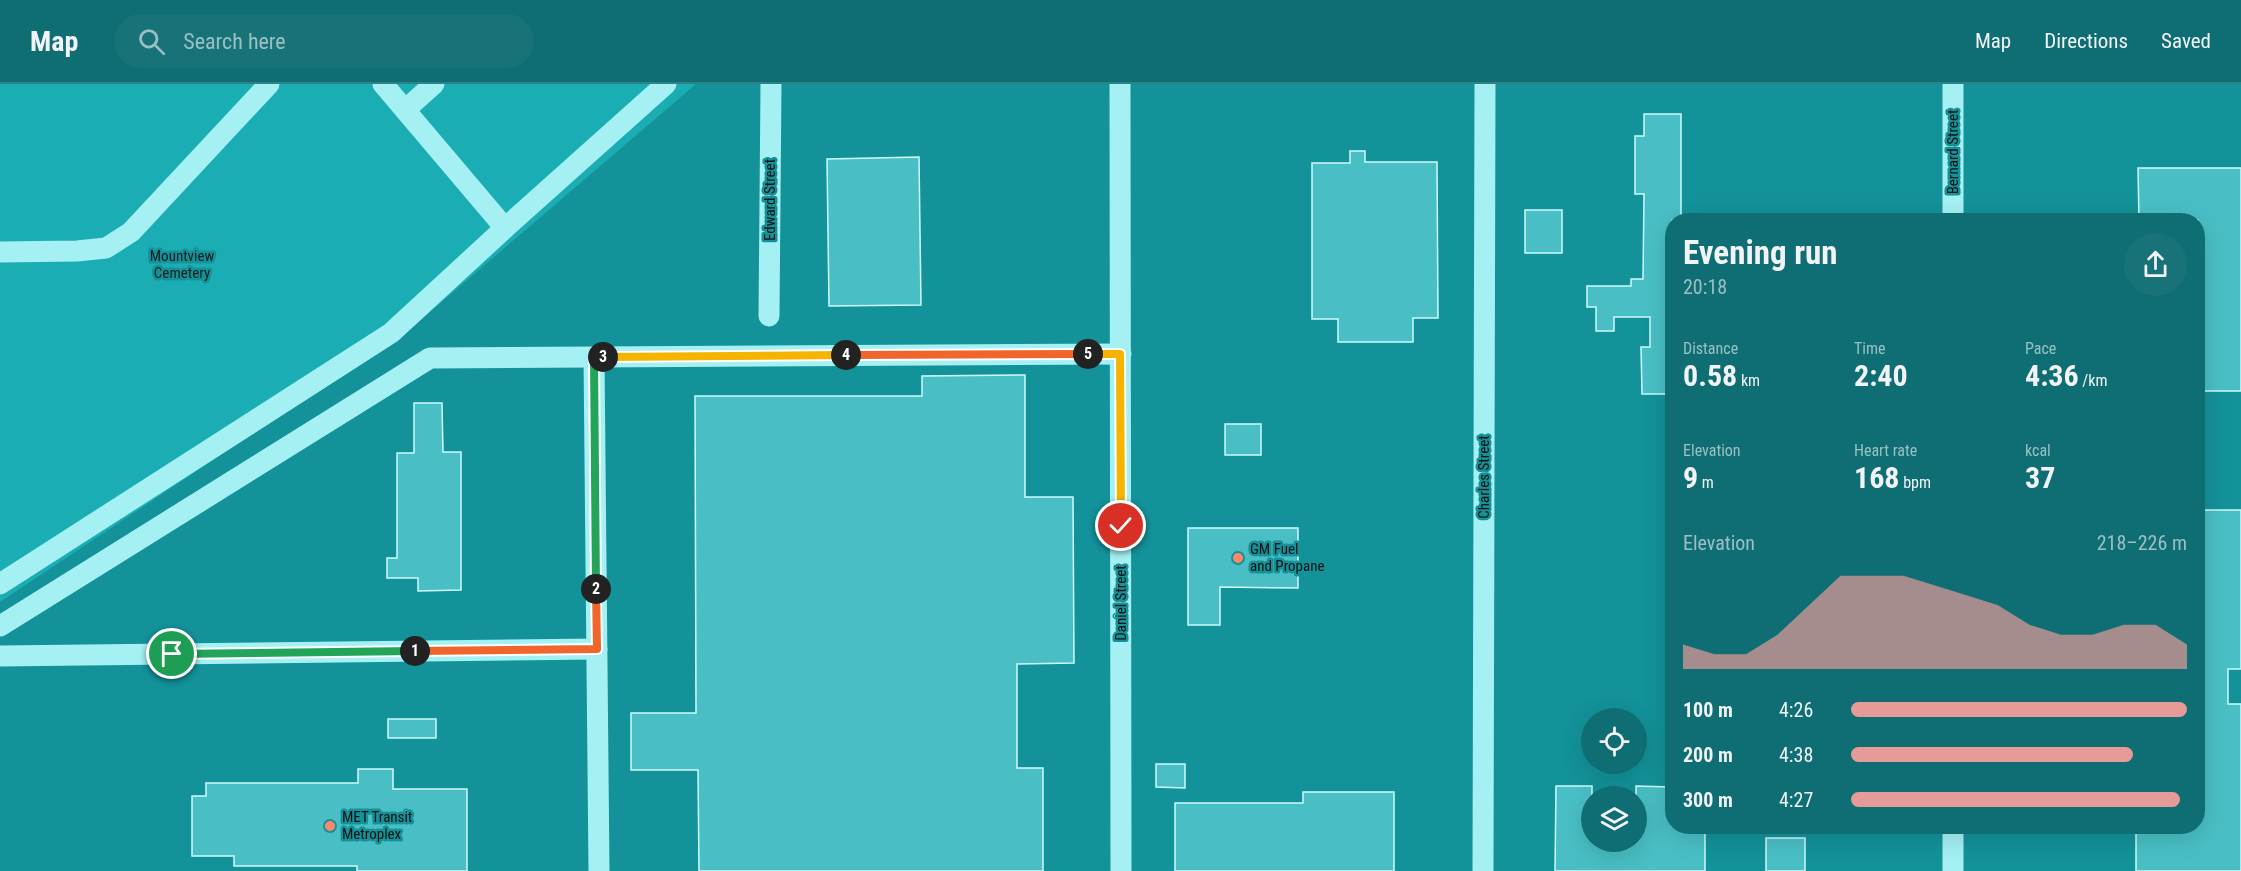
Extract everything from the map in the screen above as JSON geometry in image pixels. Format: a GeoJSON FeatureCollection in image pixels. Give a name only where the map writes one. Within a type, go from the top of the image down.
{"type":"FeatureCollection","features":[{"type":"Feature","properties":{"kind":"street"},"geometry":{"type":"LineString","coordinates":[[0,252],[77,251],[106,248],[131,232],[269,84]]}},
{"type":"Feature","properties":{"kind":"street"},"geometry":{"type":"LineString","coordinates":[[383,84],[505,228]]}},
{"type":"Feature","properties":{"kind":"street"},"geometry":{"type":"LineString","coordinates":[[405,110],[434,84]]}},
{"type":"Feature","properties":{"kind":"street"},"geometry":{"type":"LineString","coordinates":[[0,584],[391,333],[666,84]]}},
{"type":"Feature","properties":{"kind":"street","name":"Edward Street"},"geometry":{"type":"LineString","coordinates":[[769,316],[771,84]]}},
{"type":"Feature","properties":{"kind":"street","name":"Daniel Street"},"geometry":{"type":"LineString","coordinates":[[1120,84],[1121,871]]}},
{"type":"Feature","properties":{"kind":"street","name":"Charles Street"},"geometry":{"type":"LineString","coordinates":[[1483,871],[1485,84]]}},
{"type":"Feature","properties":{"kind":"street","name":"Bernard Street"},"geometry":{"type":"LineString","coordinates":[[1953,84],[1953,213]]}},
{"type":"Feature","properties":{"kind":"street"},"geometry":{"type":"LineString","coordinates":[[0,626],[430,358],[1120,354]]}},
{"type":"Feature","properties":{"kind":"street"},"geometry":{"type":"LineString","coordinates":[[594,357],[599,871]]}},
{"type":"Feature","properties":{"kind":"street"},"geometry":{"type":"LineString","coordinates":[[0,656],[597,649]]}},
{"type":"Feature","properties":{"kind":"street"},"geometry":{"type":"LineString","coordinates":[[1953,834],[1953,871]]}},
{"type":"Feature","properties":{"kind":"green space","name":"Mountview Cemetery"},"geometry":{"type":"Polygon","coordinates":[[[0,84],[696,84],[410,329],[0,602],[0,84]]]}},
{"type":"Feature","properties":{"kind":"building"},"geometry":{"type":"Polygon","coordinates":[[[1644,114],[1681,114],[1681,213],[1665,213],[1665,394],[1642,394],[1641,347],[1650,347],[1650,317],[1614,317],[1614,331],[1596,331],[1596,307],[1587,307],[1587,286],[1631,286],[1631,279],[1643,279],[1644,194],[1635,194],[1635,136],[1644,136],[1644,114]]]}},
{"type":"Feature","properties":{"kind":"building"},"geometry":{"type":"Polygon","coordinates":[[[1350,151],[1365,151],[1365,162],[1437,162],[1438,318],[1413,318],[1413,342],[1338,342],[1338,319],[1312,319],[1312,163],[1350,163],[1350,151]]]}},
{"type":"Feature","properties":{"kind":"building"},"geometry":{"type":"Polygon","coordinates":[[[919,157],[921,305],[829,306],[827,159],[919,157]]]}},
{"type":"Feature","properties":{"kind":"building"},"geometry":{"type":"Polygon","coordinates":[[[2138,168],[2241,168],[2241,391],[2205,391],[2205,213],[2139,213],[2138,168]]]}},
{"type":"Feature","properties":{"kind":"building"},"geometry":{"type":"Polygon","coordinates":[[[1525,210],[1562,210],[1562,253],[1525,253],[1525,210]]]}},
{"type":"Feature","properties":{"kind":"building"},"geometry":{"type":"Polygon","coordinates":[[[1025,375],[1025,497],[1073,497],[1074,663],[1017,664],[1017,768],[1043,768],[1043,871],[699,871],[698,770],[631,770],[631,713],[696,713],[695,396],[922,396],[922,376],[1025,375]]]}},
{"type":"Feature","properties":{"kind":"building"},"geometry":{"type":"Polygon","coordinates":[[[414,403],[442,403],[443,452],[461,452],[461,590],[418,591],[418,578],[387,578],[387,558],[397,558],[397,453],[414,453],[414,403]]]}},
{"type":"Feature","properties":{"kind":"building"},"geometry":{"type":"Polygon","coordinates":[[[1225,424],[1261,424],[1261,455],[1225,455],[1225,424]]]}},
{"type":"Feature","properties":{"kind":"building"},"geometry":{"type":"Polygon","coordinates":[[[2205,510],[2241,510],[2241,669],[2228,669],[2228,704],[2241,704],[2241,871],[2136,871],[2136,834],[2205,834],[2205,510]]]}},
{"type":"Feature","properties":{"kind":"building"},"geometry":{"type":"Polygon","coordinates":[[[1188,528],[1298,528],[1298,588],[1220,587],[1220,625],[1188,625],[1188,528]]]}},
{"type":"Feature","properties":{"kind":"building"},"geometry":{"type":"Polygon","coordinates":[[[388,719],[436,719],[436,738],[388,738],[388,719]]]}},
{"type":"Feature","properties":{"kind":"building"},"geometry":{"type":"Polygon","coordinates":[[[1156,764],[1185,764],[1185,788],[1156,787],[1156,764]]]}},
{"type":"Feature","properties":{"kind":"building","name":"MET Transit Metroplex"},"geometry":{"type":"Polygon","coordinates":[[[358,769],[393,769],[393,789],[467,789],[467,871],[357,871],[357,866],[234,866],[234,856],[192,856],[192,796],[206,796],[206,783],[358,783],[358,769]]]}},
{"type":"Feature","properties":{"kind":"building"},"geometry":{"type":"Polygon","coordinates":[[[1556,786],[1581,786],[1581,852],[1647,852],[1647,786],[1665,787],[1665,834],[1705,834],[1705,871],[1555,871],[1556,786]]]}},
{"type":"Feature","properties":{"kind":"building"},"geometry":{"type":"Polygon","coordinates":[[[1303,792],[1394,792],[1394,871],[1175,871],[1175,803],[1303,803],[1303,792]]]}},
{"type":"Feature","properties":{"kind":"building"},"geometry":{"type":"Polygon","coordinates":[[[1766,838],[1805,838],[1805,871],[1766,871],[1766,838]]]}},
{"type":"Feature","properties":{"kind":"place","name":"GM Fuel and Propane"},"geometry":{"type":"Point","coordinates":[1238,558]}},
{"type":"Feature","properties":{"kind":"place","name":"MET Transit Metroplex"},"geometry":{"type":"Point","coordinates":[330,826]}},
{"type":"Feature","properties":{"kind":"route"},"geometry":{"type":"LineString","coordinates":[[172,654],[597,649],[594,357],[1120,354],[1121,526]]}}]}
